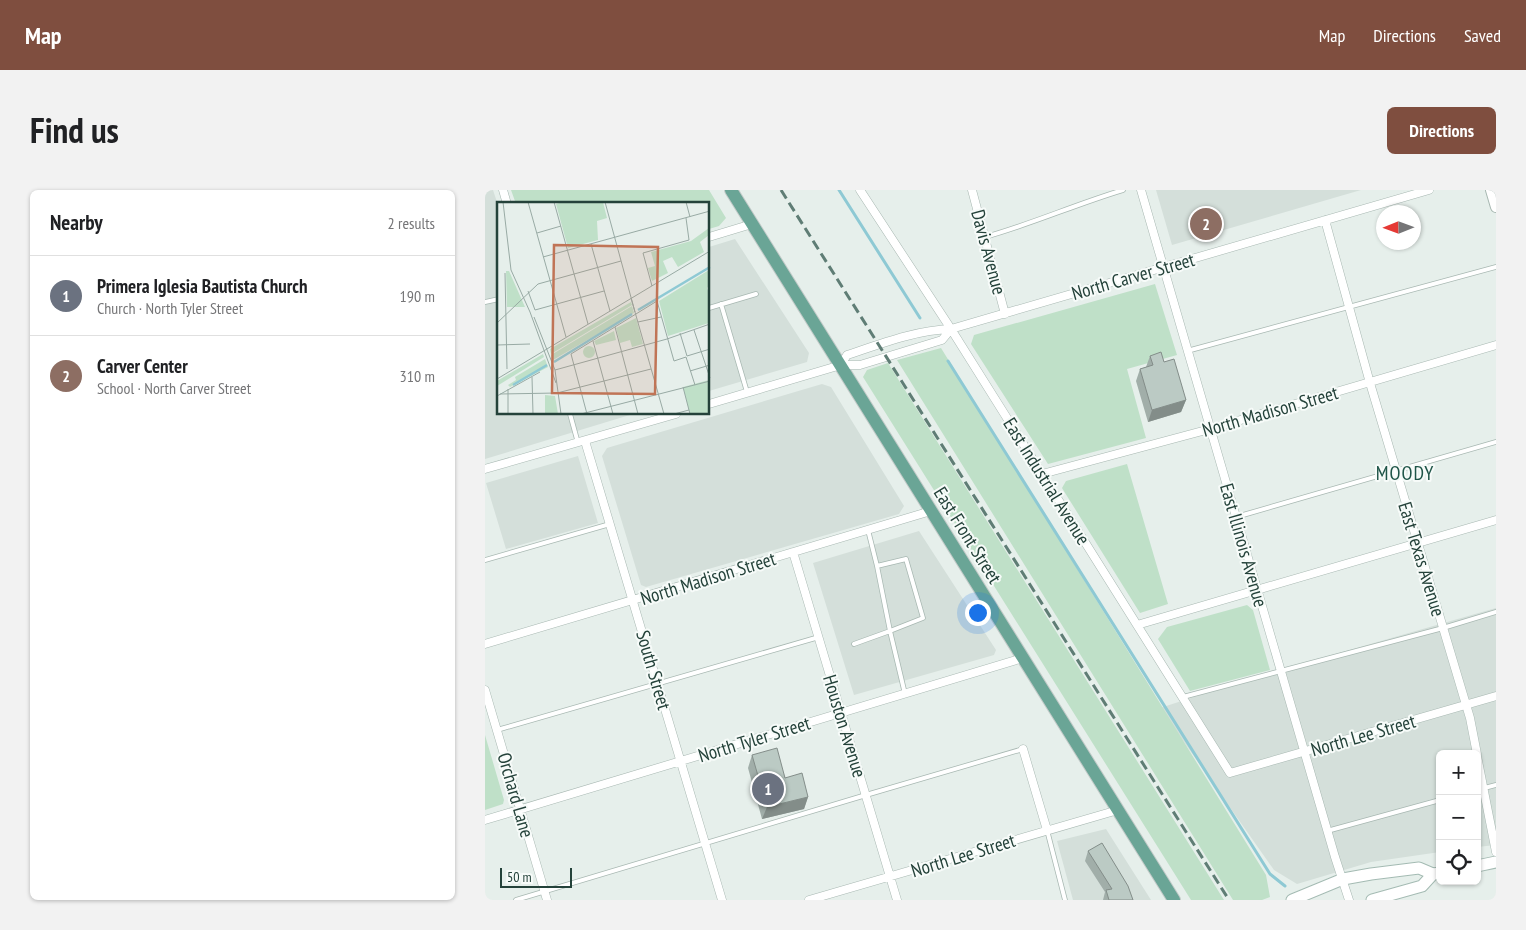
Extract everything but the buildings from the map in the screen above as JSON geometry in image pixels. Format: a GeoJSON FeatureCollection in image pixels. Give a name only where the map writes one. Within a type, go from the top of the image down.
{"type":"FeatureCollection","features":[{"type":"Feature","properties":{"kind":"main road","name":"East Front Street"},"geometry":{"type":"LineString","coordinates":[[731,190],[1174,900]]}},
{"type":"Feature","properties":{"kind":"main road"},"geometry":{"type":"LineString","coordinates":[[1481,865],[1496,862]]}},
{"type":"Feature","properties":{"kind":"main road"},"geometry":{"type":"LineString","coordinates":[[1292,900],[1343,879],[1419,868],[1436,873]]}},
{"type":"Feature","properties":{"kind":"main road"},"geometry":{"type":"LineString","coordinates":[[1372,900],[1422,886],[1436,873]]}},
{"type":"Feature","properties":{"kind":"street","name":"East Industrial Avenue"},"geometry":{"type":"LineString","coordinates":[[860,190],[951,330],[1230,773]]}},
{"type":"Feature","properties":{"kind":"street","name":"Davis Avenue"},"geometry":{"type":"LineString","coordinates":[[972,190],[1005,314]]}},
{"type":"Feature","properties":{"kind":"street","name":"East Illinois Avenue"},"geometry":{"type":"LineString","coordinates":[[1141,190],[1327,831],[1349,900]]}},
{"type":"Feature","properties":{"kind":"street","name":"North Carver Street"},"geometry":{"type":"LineString","coordinates":[[841,365],[847,355],[870,348],[935,330],[951,330],[1429,190]]}},
{"type":"Feature","properties":{"kind":"street"},"geometry":{"type":"LineString","coordinates":[[1491,190],[1496,207]]}},
{"type":"Feature","properties":{"kind":"street","name":"East Texas Avenue"},"geometry":{"type":"LineString","coordinates":[[1325,220],[1370,383],[1466,705],[1476,750]]}},
{"type":"Feature","properties":{"kind":"street"},"geometry":{"type":"LineString","coordinates":[[710,237],[752,224]]}},
{"type":"Feature","properties":{"kind":"street","name":"North Carver Street"},"geometry":{"type":"LineString","coordinates":[[710,404],[841,365],[860,364],[942,340],[951,330]]}},
{"type":"Feature","properties":{"kind":"street","name":"North Madison Street"},"geometry":{"type":"LineString","coordinates":[[1042,474],[1210,429],[1496,345]]}},
{"type":"Feature","properties":{"kind":"street"},"geometry":{"type":"LineString","coordinates":[[485,469],[673,415]]}},
{"type":"Feature","properties":{"kind":"street","name":"South Street"},"geometry":{"type":"LineString","coordinates":[[582,442],[610,524],[722,900]]}},
{"type":"Feature","properties":{"kind":"street","name":"North Madison Street"},"geometry":{"type":"LineString","coordinates":[[485,644],[931,511]]}},
{"type":"Feature","properties":{"kind":"street"},"geometry":{"type":"LineString","coordinates":[[1137,625],[1496,520]]}},
{"type":"Feature","properties":{"kind":"street","name":"Houston Avenue"},"geometry":{"type":"LineString","coordinates":[[793,552],[897,900]]}},
{"type":"Feature","properties":{"kind":"street","name":"North Tyler Street"},"geometry":{"type":"LineString","coordinates":[[485,820],[1023,658]]}},
{"type":"Feature","properties":{"kind":"street","name":"Orchard Lane"},"geometry":{"type":"LineString","coordinates":[[485,690],[545,896]]}},
{"type":"Feature","properties":{"kind":"street","name":"North Lee Street"},"geometry":{"type":"LineString","coordinates":[[1230,773],[1496,696]]}},
{"type":"Feature","properties":{"kind":"street"},"geometry":{"type":"LineString","coordinates":[[1023,750],[1047,830]]}},
{"type":"Feature","properties":{"kind":"street","name":"East Texas Avenue"},"geometry":{"type":"LineString","coordinates":[[1481,793],[1496,852]]}},
{"type":"Feature","properties":{"kind":"street","name":"North Lee Street"},"geometry":{"type":"LineString","coordinates":[[809,900],[1118,810]]}},
{"type":"Feature","properties":{"kind":"lane"},"geometry":{"type":"LineString","coordinates":[[985,237],[1018,228],[1098,197],[1123,190]]}},
{"type":"Feature","properties":{"kind":"lane"},"geometry":{"type":"LineString","coordinates":[[1187,351],[1496,267]]}},
{"type":"Feature","properties":{"kind":"lane"},"geometry":{"type":"LineString","coordinates":[[710,308],[757,294]]}},
{"type":"Feature","properties":{"kind":"lane"},"geometry":{"type":"LineString","coordinates":[[721,304],[747,392]]}},
{"type":"Feature","properties":{"kind":"lane"},"geometry":{"type":"LineString","coordinates":[[570,415],[582,442]]}},
{"type":"Feature","properties":{"kind":"lane"},"geometry":{"type":"LineString","coordinates":[[1236,517],[1496,442]]}},
{"type":"Feature","properties":{"kind":"lane"},"geometry":{"type":"LineString","coordinates":[[485,560],[610,524]]}},
{"type":"Feature","properties":{"kind":"lane"},"geometry":{"type":"LineString","coordinates":[[868,530],[905,694]]}},
{"type":"Feature","properties":{"kind":"lane"},"geometry":{"type":"LineString","coordinates":[[854,644],[923,618],[907,559],[877,566]]}},
{"type":"Feature","properties":{"kind":"lane"},"geometry":{"type":"LineString","coordinates":[[1183,697],[1443,628],[1496,612]]}},
{"type":"Feature","properties":{"kind":"lane"},"geometry":{"type":"LineString","coordinates":[[497,730],[819,637]]}},
{"type":"Feature","properties":{"kind":"lane"},"geometry":{"type":"LineString","coordinates":[[517,900],[545,896],[705,844],[1023,750]]}},
{"type":"Feature","properties":{"kind":"lane"},"geometry":{"type":"LineString","coordinates":[[1481,789],[1496,785]]}},
{"type":"Feature","properties":{"kind":"lane"},"geometry":{"type":"LineString","coordinates":[[1327,831],[1436,801]]}},
{"type":"Feature","properties":{"kind":"lane"},"geometry":{"type":"LineString","coordinates":[[1047,830],[1065,900]]}},
{"type":"Feature","properties":{"kind":"shaded area"},"geometry":{"type":"Polygon","coordinates":[[[485,190],[493,190],[497,202],[497,415],[630,415],[485,459],[485,190]]]}},
{"type":"Feature","properties":{"kind":"shaded area"},"geometry":{"type":"Polygon","coordinates":[[[1156,190],[1361,190],[1172,245],[1156,190]]]}},
{"type":"Feature","properties":{"kind":"shaded area"},"geometry":{"type":"Polygon","coordinates":[[[735,239],[809,353],[807,362],[710,391],[710,247],[735,239]]]}},
{"type":"Feature","properties":{"kind":"shaded area"},"geometry":{"type":"Polygon","coordinates":[[[822,384],[831,387],[904,506],[899,514],[646,587],[641,585],[602,456],[607,448],[822,384]]]}},
{"type":"Feature","properties":{"kind":"shaded area"},"geometry":{"type":"Polygon","coordinates":[[[578,456],[598,523],[506,549],[486,483],[578,456]]]}},
{"type":"Feature","properties":{"kind":"shaded area"},"geometry":{"type":"Polygon","coordinates":[[[919,531],[996,650],[994,655],[854,695],[813,563],[919,531]]]}},
{"type":"Feature","properties":{"kind":"shaded area"},"geometry":{"type":"Polygon","coordinates":[[[1496,608],[1496,845],[1481,847],[1481,750],[1436,750],[1436,853],[1371,862],[1297,884],[1274,870],[1160,708],[1262,675],[1496,608]]]}},
{"type":"Feature","properties":{"kind":"shaded area"},"geometry":{"type":"Polygon","coordinates":[[[1106,829],[1151,900],[1073,900],[1057,841],[1106,829]]]}},
{"type":"Feature","properties":{"kind":"green space"},"geometry":{"type":"Polygon","coordinates":[[[511,190],[709,190],[726,218],[719,226],[710,229],[710,202],[515,202],[511,190]]]}},
{"type":"Feature","properties":{"kind":"green space"},"geometry":{"type":"Polygon","coordinates":[[[1155,284],[1177,355],[1127,369],[1146,438],[1048,464],[971,344],[974,335],[1155,284]]]}},
{"type":"Feature","properties":{"kind":"green space"},"geometry":{"type":"Polygon","coordinates":[[[941,348],[1266,875],[1270,897],[1262,900],[1233,900],[897,360],[941,348]]]}},
{"type":"Feature","properties":{"kind":"green space"},"geometry":{"type":"Polygon","coordinates":[[[888,363],[1224,900],[1191,900],[863,377],[867,370],[888,363]]]}},
{"type":"Feature","properties":{"kind":"green space"},"geometry":{"type":"Polygon","coordinates":[[[1127,464],[1168,604],[1140,613],[1062,488],[1066,481],[1127,464]]]}},
{"type":"Feature","properties":{"kind":"green space"},"geometry":{"type":"Polygon","coordinates":[[[1247,605],[1253,610],[1270,670],[1190,691],[1158,639],[1167,627],[1247,605]]]}},
{"type":"Feature","properties":{"kind":"green space"},"geometry":{"type":"Polygon","coordinates":[[[485,735],[504,800],[503,804],[485,810],[485,735]]]}},
{"type":"Feature","properties":{"kind":"waterway"},"geometry":{"type":"LineString","coordinates":[[839,190],[920,318]]}},
{"type":"Feature","properties":{"kind":"waterway"},"geometry":{"type":"LineString","coordinates":[[948,361],[1270,874],[1285,886]]}},
{"type":"Feature","properties":{"kind":"railway"},"geometry":{"type":"LineString","coordinates":[[781,190],[1229,900]]}},
{"type":"Feature","properties":{"kind":"place","name":"Carver Center"},"geometry":{"type":"Point","coordinates":[1206,224]}},
{"type":"Feature","properties":{"kind":"place","name":"Primera Iglesia Bautista Church"},"geometry":{"type":"Point","coordinates":[768,789]}},
{"type":"Feature","properties":{"kind":"district","name":"MOODY"},"geometry":{"type":"Point","coordinates":[1405,473]}}]}
